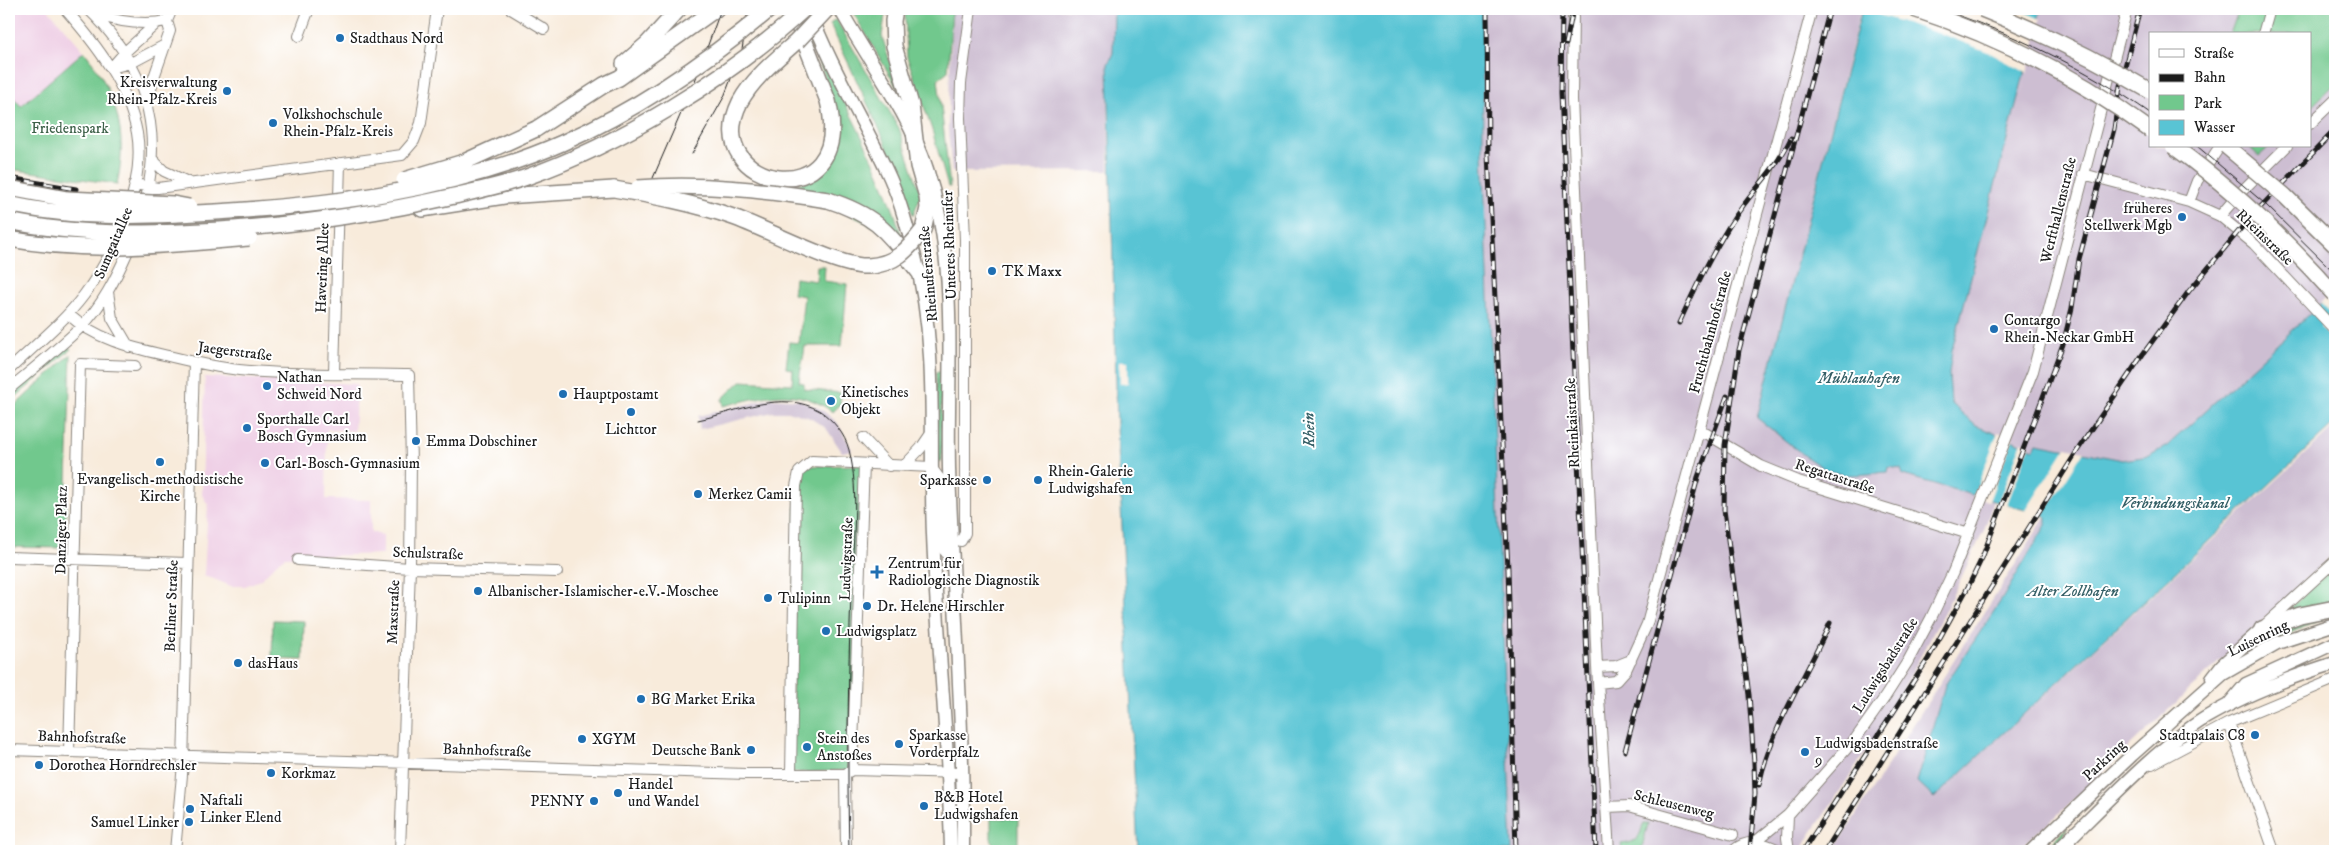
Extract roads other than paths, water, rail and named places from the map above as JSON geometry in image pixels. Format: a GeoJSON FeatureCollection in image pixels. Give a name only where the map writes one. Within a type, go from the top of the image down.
{"type":"FeatureCollection","features":[{"type":"Feature","properties":{"kind":"highway"},"geometry":{"type":"LineString","coordinates":[[604,85],[680,9]]}},
{"type":"Feature","properties":{"kind":"highway"},"geometry":{"type":"LineString","coordinates":[[368,195],[403,180],[464,162],[550,122],[604,85],[620,78],[716,9]]}},
{"type":"Feature","properties":{"kind":"highway"},"geometry":{"type":"LineString","coordinates":[[9,204],[47,211],[120,216],[215,212],[301,205],[368,195],[480,172],[561,144],[602,124],[671,83],[770,9]]}},
{"type":"Feature","properties":{"kind":"highway"},"geometry":{"type":"LineString","coordinates":[[792,9],[828,101],[832,116],[831,138],[825,156],[819,164],[798,177],[775,179],[763,175],[752,168],[735,146],[732,134],[739,104],[750,87],[827,9]]}},
{"type":"Feature","properties":{"kind":"highway"},"geometry":{"type":"LineString","coordinates":[[9,221],[68,230],[114,233],[269,226],[402,207],[495,186],[525,177],[567,160],[635,128],[738,63],[804,9]]}},
{"type":"Feature","properties":{"kind":"highway"},"geometry":{"type":"LineString","coordinates":[[614,189],[667,199],[724,214],[848,264],[866,267],[883,264],[899,257],[923,230],[928,208],[913,137],[911,105],[894,46],[893,21],[895,9]]}},
{"type":"Feature","properties":{"kind":"highway"},"geometry":{"type":"LineString","coordinates":[[1914,9],[1954,21],[2021,52],[2091,91],[2149,129]]}},
{"type":"Feature","properties":{"kind":"highway"},"geometry":{"type":"LineString","coordinates":[[1982,9],[2029,28],[2099,61],[2149,90]]}},
{"type":"Feature","properties":{"kind":"highway"},"geometry":{"type":"LineString","coordinates":[[2176,148],[2233,193],[2277,234],[2335,294]]}},
{"type":"Feature","properties":{"kind":"highway"},"geometry":{"type":"LineString","coordinates":[[2228,148],[2285,196],[2335,245]]}},
{"type":"Feature","properties":{"kind":"highway"},"geometry":{"type":"LineString","coordinates":[[402,207],[416,210],[504,196],[672,185],[722,187],[780,193],[828,200],[854,208],[871,219],[891,237],[919,272]]}},
{"type":"Feature","properties":{"kind":"highway"},"geometry":{"type":"LineString","coordinates":[[9,188],[67,199],[173,204],[215,212]]}},
{"type":"Feature","properties":{"kind":"highway"},"geometry":{"type":"LineString","coordinates":[[9,239],[26,242],[122,248],[256,238],[269,226]]}},
{"type":"Feature","properties":{"kind":"highway"},"geometry":{"type":"LineString","coordinates":[[2262,629],[2300,615],[2335,608]]}},
{"type":"Feature","properties":{"kind":"main road","name":"Rheinuferstraße"},"geometry":{"type":"LineString","coordinates":[[810,9],[819,34],[890,179],[906,224],[919,272],[930,344],[933,536],[949,772],[951,851]]}},
{"type":"Feature","properties":{"kind":"main road","name":"Rheinuferstraße"},"geometry":{"type":"LineString","coordinates":[[840,9],[913,137],[927,168],[943,235],[948,286],[952,560],[962,773],[963,851]]}},
{"type":"Feature","properties":{"kind":"main road","name":"Luisenring"},"geometry":{"type":"LineString","coordinates":[[2201,692],[2223,674],[2277,643],[2335,624]]}},
{"type":"Feature","properties":{"kind":"main road"},"geometry":{"type":"LineString","coordinates":[[2201,692],[2222,665],[2262,629]]}},
{"type":"Feature","properties":{"kind":"main road"},"geometry":{"type":"LineString","coordinates":[[2058,851],[2071,846],[2144,768],[2204,719],[2228,706],[2248,690],[2335,642]]}},
{"type":"Feature","properties":{"kind":"main road"},"geometry":{"type":"LineString","coordinates":[[2248,690],[2335,663]]}},
{"type":"Feature","properties":{"kind":"main road","name":"Parkring"},"geometry":{"type":"LineString","coordinates":[[2030,851],[2201,692]]}},
{"type":"Feature","properties":{"kind":"main road"},"geometry":{"type":"LineString","coordinates":[[2071,814],[2071,846]]}},
{"type":"Feature","properties":{"kind":"street","name":"Sumgaitallee"},"geometry":{"type":"LineString","coordinates":[[9,370],[68,314],[84,295],[101,269],[123,223],[134,184],[138,150],[137,133],[131,113],[111,68],[66,9]]}},
{"type":"Feature","properties":{"kind":"street"},"geometry":{"type":"LineString","coordinates":[[111,68],[125,52],[162,22],[172,9]]}},
{"type":"Feature","properties":{"kind":"street"},"geometry":{"type":"LineString","coordinates":[[299,36],[309,9]]}},
{"type":"Feature","properties":{"kind":"street"},"geometry":{"type":"LineString","coordinates":[[134,184],[158,188],[402,155],[414,141],[421,123],[437,9]]}},
{"type":"Feature","properties":{"kind":"street"},"geometry":{"type":"LineString","coordinates":[[511,9],[544,29]]}},
{"type":"Feature","properties":{"kind":"street","name":"Unteres Rheinufer"},"geometry":{"type":"LineString","coordinates":[[961,541],[965,533],[966,365],[965,240],[960,118],[961,83],[971,9]]}},
{"type":"Feature","properties":{"kind":"street","name":"Rheinkaistraße"},"geometry":{"type":"LineString","coordinates":[[1573,9],[1572,99],[1597,667],[1610,836],[1609,851]]}},
{"type":"Feature","properties":{"kind":"street","name":"Fruchtbahnhofstraße"},"geometry":{"type":"LineString","coordinates":[[1598,683],[1616,681],[1626,670],[1648,624],[1812,9]]}},
{"type":"Feature","properties":{"kind":"street","name":"Werfthallenstraße"},"geometry":{"type":"LineString","coordinates":[[1978,512],[2032,371],[2041,341],[2127,9]]}},
{"type":"Feature","properties":{"kind":"street"},"geometry":{"type":"LineString","coordinates":[[2264,32],[2270,9]]}},
{"type":"Feature","properties":{"kind":"street"},"geometry":{"type":"LineString","coordinates":[[90,11],[118,22],[162,22],[170,31],[153,80],[148,106]]}},
{"type":"Feature","properties":{"kind":"street"},"geometry":{"type":"LineString","coordinates":[[90,11],[125,52],[148,106]]}},
{"type":"Feature","properties":{"kind":"street"},"geometry":{"type":"LineString","coordinates":[[111,68],[131,63],[165,45]]}},
{"type":"Feature","properties":{"kind":"street"},"geometry":{"type":"LineString","coordinates":[[2312,122],[2335,100]]}},
{"type":"Feature","properties":{"kind":"street","name":"Sumgaitallee"},"geometry":{"type":"LineString","coordinates":[[9,389],[81,327],[108,292],[139,226],[149,186],[152,159],[152,128],[148,106]]}},
{"type":"Feature","properties":{"kind":"street"},"geometry":{"type":"LineString","coordinates":[[2188,202],[2197,181],[2219,148]]}},
{"type":"Feature","properties":{"kind":"street"},"geometry":{"type":"LineString","coordinates":[[2220,216],[2238,194],[2285,148]]}},
{"type":"Feature","properties":{"kind":"street"},"geometry":{"type":"LineString","coordinates":[[152,159],[164,171],[191,183]]}},
{"type":"Feature","properties":{"kind":"street","name":"Havering Allee"},"geometry":{"type":"LineString","coordinates":[[334,373],[340,164]]}},
{"type":"Feature","properties":{"kind":"street","name":"Rheinstraße"},"geometry":{"type":"LineString","coordinates":[[2083,174],[2188,202],[2220,216],[2251,241],[2335,330]]}},
{"type":"Feature","properties":{"kind":"street"},"geometry":{"type":"LineString","coordinates":[[139,226],[162,199],[191,183]]}},
{"type":"Feature","properties":{"kind":"street"},"geometry":{"type":"LineString","coordinates":[[108,292],[112,318],[129,347]]}},
{"type":"Feature","properties":{"kind":"street","name":"Jaegerstraße"},"geometry":{"type":"LineString","coordinates":[[68,314],[81,327],[97,335],[129,347],[194,362],[249,370],[409,375]]}},
{"type":"Feature","properties":{"kind":"street","name":"Berliner Straße"},"geometry":{"type":"LineString","coordinates":[[175,851],[183,756],[194,362]]}},
{"type":"Feature","properties":{"kind":"street","name":"Danziger Platz"},"geometry":{"type":"LineString","coordinates":[[69,752],[80,364],[135,366]]}},
{"type":"Feature","properties":{"kind":"street","name":"Maxstraße"},"geometry":{"type":"LineString","coordinates":[[400,851],[410,568],[411,461],[409,375]]}},
{"type":"Feature","properties":{"kind":"street","name":"Regattastraße"},"geometry":{"type":"LineString","coordinates":[[1700,430],[1761,466],[1798,481],[1969,534]]}},
{"type":"Feature","properties":{"kind":"street"},"geometry":{"type":"LineString","coordinates":[[904,466],[921,448],[932,432]]}},
{"type":"Feature","properties":{"kind":"street"},"geometry":{"type":"LineString","coordinates":[[864,438],[889,466]]}},
{"type":"Feature","properties":{"kind":"street"},"geometry":{"type":"LineString","coordinates":[[791,773],[798,477],[804,466],[812,462],[931,467]]}},
{"type":"Feature","properties":{"kind":"street","name":"Ludwigstraße"},"geometry":{"type":"LineString","coordinates":[[846,851],[864,465]]}},
{"type":"Feature","properties":{"kind":"street","name":"Rheinuferstraße"},"geometry":{"type":"LineString","coordinates":[[931,467],[940,479],[943,549],[952,560]]}},
{"type":"Feature","properties":{"kind":"street","name":"Ludwigsbadstraße"},"geometry":{"type":"LineString","coordinates":[[1754,843],[1788,815],[1828,772],[1885,697],[1932,618],[1978,512]]}},
{"type":"Feature","properties":{"kind":"street"},"geometry":{"type":"LineString","coordinates":[[9,557],[188,563]]}},
{"type":"Feature","properties":{"kind":"street","name":"Schulstraße"},"geometry":{"type":"LineString","coordinates":[[298,560],[410,568],[557,572]]}},
{"type":"Feature","properties":{"kind":"street"},"geometry":{"type":"LineString","coordinates":[[2262,629],[2335,560]]}},
{"type":"Feature","properties":{"kind":"street"},"geometry":{"type":"LineString","coordinates":[[1597,667],[1616,666],[1631,660]]}},
{"type":"Feature","properties":{"kind":"street"},"geometry":{"type":"LineString","coordinates":[[2144,768],[2230,723],[2335,679]]}},
{"type":"Feature","properties":{"kind":"street"},"geometry":{"type":"LineString","coordinates":[[2230,723],[2274,851]]}},
{"type":"Feature","properties":{"kind":"street","name":"Bahnhofstraße"},"geometry":{"type":"LineString","coordinates":[[9,750],[746,774],[849,772],[962,773]]}},
{"type":"Feature","properties":{"kind":"street","name":"Schleusenweg"},"geometry":{"type":"LineString","coordinates":[[1607,807],[1629,806],[1733,835]]}},
{"type":"Feature","properties":{"kind":"street"},"geometry":{"type":"LineString","coordinates":[[1788,815],[1787,838],[1789,851]]}},
{"type":"Feature","properties":{"kind":"street","name":"Rheinkaistraße"},"geometry":{"type":"LineString","coordinates":[[1610,836],[1615,851]]}},
{"type":"Feature","properties":{"kind":"street"},"geometry":{"type":"LineString","coordinates":[[1733,851],[1744,844],[1754,843],[1768,845],[1780,851]]}},
{"type":"Feature","properties":{"kind":"water","name":"Rhein"},"geometry":{"type":"Polygon","coordinates":[[[1114,9],[1482,9],[1483,153],[1512,851],[1138,851],[1117,426],[1108,64],[1113,53],[1114,9]]]}},
{"type":"Feature","properties":{"kind":"water"},"geometry":{"type":"Polygon","coordinates":[[[1862,9],[2041,9],[1952,350],[1949,373],[1951,403],[1976,426],[2034,449],[2037,443],[2123,460],[2149,456],[2167,446],[2335,291],[2335,423],[1934,798],[1917,782],[1945,685],[2002,599],[2046,525],[2046,516],[1903,475],[1901,469],[1889,467],[1888,472],[1860,475],[1846,475],[1833,472],[1805,456],[1757,418],[1862,9]]]}},
{"type":"Feature","properties":{"kind":"tram line"},"geometry":{"type":"LineString","coordinates":[[653,178],[695,81],[721,9]]}},
{"type":"Feature","properties":{"kind":"tram line"},"geometry":{"type":"LineString","coordinates":[[692,154],[724,97],[742,50],[748,9]]}},
{"type":"Feature","properties":{"kind":"tram line"},"geometry":{"type":"LineString","coordinates":[[1940,9],[1995,29],[2049,54],[2101,81],[2149,112]]}},
{"type":"Feature","properties":{"kind":"tram line"},"geometry":{"type":"LineString","coordinates":[[2199,148],[2264,203],[2335,273]]}},
{"type":"Feature","properties":{"kind":"tram line"},"geometry":{"type":"LineString","coordinates":[[698,420],[759,404],[790,402],[820,411],[838,428],[845,438],[852,466],[855,502],[849,690],[849,851]]}},
{"type":"Feature","properties":{"kind":"railway"},"geometry":{"type":"LineString","coordinates":[[1487,9],[1488,154],[1508,569],[1516,851]]}},
{"type":"Feature","properties":{"kind":"railway"},"geometry":{"type":"LineString","coordinates":[[1562,9],[1561,93],[1596,851]]}},
{"type":"Feature","properties":{"kind":"railway"},"geometry":{"type":"LineString","coordinates":[[1566,44],[1573,9]]}},
{"type":"Feature","properties":{"kind":"railway"},"geometry":{"type":"LineString","coordinates":[[1750,851],[1755,794],[1754,763],[1749,695],[1724,510],[1725,445],[1739,350],[1830,9]]}},
{"type":"Feature","properties":{"kind":"railway"},"geometry":{"type":"LineString","coordinates":[[1803,851],[1928,659],[1982,558],[2063,344],[2072,308],[2079,259],[2114,129],[2120,86],[2140,9]]}},
{"type":"Feature","properties":{"kind":"railway"},"geometry":{"type":"LineString","coordinates":[[1825,851],[2079,448],[2143,354],[2189,291],[2248,220],[2335,130]]}},
{"type":"Feature","properties":{"kind":"railway"},"geometry":{"type":"LineString","coordinates":[[1679,323],[1719,242],[1742,207],[1779,159],[1791,138]]}},
{"type":"Feature","properties":{"kind":"railway"},"geometry":{"type":"LineString","coordinates":[[9,178],[76,189]]}},
{"type":"Feature","properties":{"kind":"railway"},"geometry":{"type":"LineString","coordinates":[[1625,751],[1698,477],[1727,396]]}},
{"type":"Feature","properties":{"kind":"railway"},"geometry":{"type":"LineString","coordinates":[[1759,785],[1780,722],[1830,623]]}},
{"type":"Feature","properties":{"kind":"place","name":"Stadthaus Nord"},"geometry":{"type":"Point","coordinates":[340,38]}},
{"type":"Feature","properties":{"kind":"place","name":"Kreisverwaltung Rhein-Pfalz-Kreis"},"geometry":{"type":"Point","coordinates":[227,91]}},
{"type":"Feature","properties":{"kind":"place","name":"Volkshochschule Rhein-Pfalz-Kreis"},"geometry":{"type":"Point","coordinates":[273,123]}},
{"type":"Feature","properties":{"kind":"place","name":"früheres Stellwerk Mgb"},"geometry":{"type":"Point","coordinates":[2182,217]}},
{"type":"Feature","properties":{"kind":"place","name":"TK Maxx"},"geometry":{"type":"Point","coordinates":[992,271]}},
{"type":"Feature","properties":{"kind":"place","name":"Contargo Rhein-Neckar GmbH"},"geometry":{"type":"Point","coordinates":[1994,329]}},
{"type":"Feature","properties":{"kind":"place","name":"Nathan Schweid Nord"},"geometry":{"type":"Point","coordinates":[267,386]}},
{"type":"Feature","properties":{"kind":"place","name":"Hauptpostamt"},"geometry":{"type":"Point","coordinates":[563,394]}},
{"type":"Feature","properties":{"kind":"place","name":"Kinetisches Objekt"},"geometry":{"type":"Point","coordinates":[831,401]}},
{"type":"Feature","properties":{"kind":"place","name":"Lichttor"},"geometry":{"type":"Point","coordinates":[631,412]}},
{"type":"Feature","properties":{"kind":"place","name":"Sporthalle Carl Bosch Gymnasium"},"geometry":{"type":"Point","coordinates":[247,428]}},
{"type":"Feature","properties":{"kind":"place","name":"Emma Dobschiner"},"geometry":{"type":"Point","coordinates":[416,441]}},
{"type":"Feature","properties":{"kind":"place","name":"Evangelisch-methodistische Kirche"},"geometry":{"type":"Point","coordinates":[160,462]}},
{"type":"Feature","properties":{"kind":"place","name":"Carl-Bosch-Gymnasium"},"geometry":{"type":"Point","coordinates":[265,463]}},
{"type":"Feature","properties":{"kind":"place","name":"Sparkasse"},"geometry":{"type":"Point","coordinates":[987,480]}},
{"type":"Feature","properties":{"kind":"place","name":"Rhein-Galerie Ludwigshafen"},"geometry":{"type":"Point","coordinates":[1038,480]}},
{"type":"Feature","properties":{"kind":"place","name":"Merkez Camii"},"geometry":{"type":"Point","coordinates":[698,494]}},
{"type":"Feature","properties":{"kind":"place","name":"Zentrum für Radiologische Diagnostik"},"geometry":{"type":"Point","coordinates":[877,572]}},
{"type":"Feature","properties":{"kind":"place","name":"Albanischer-Islamischer-e.V.-Moschee"},"geometry":{"type":"Point","coordinates":[478,591]}},
{"type":"Feature","properties":{"kind":"place","name":"Tulipinn"},"geometry":{"type":"Point","coordinates":[768,598]}},
{"type":"Feature","properties":{"kind":"place","name":"Dr. Helene Hirschler"},"geometry":{"type":"Point","coordinates":[867,606]}},
{"type":"Feature","properties":{"kind":"place","name":"Ludwigsplatz"},"geometry":{"type":"Point","coordinates":[826,631]}},
{"type":"Feature","properties":{"kind":"place","name":"dasHaus"},"geometry":{"type":"Point","coordinates":[238,663]}},
{"type":"Feature","properties":{"kind":"place","name":"BG Market Erika"},"geometry":{"type":"Point","coordinates":[641,699]}},
{"type":"Feature","properties":{"kind":"place","name":"Stadtpalais C8"},"geometry":{"type":"Point","coordinates":[2255,735]}},
{"type":"Feature","properties":{"kind":"place","name":"XGYM"},"geometry":{"type":"Point","coordinates":[582,739]}},
{"type":"Feature","properties":{"kind":"place","name":"Sparkasse Vorderpfalz"},"geometry":{"type":"Point","coordinates":[899,744]}},
{"type":"Feature","properties":{"kind":"place","name":"Stein des Anstoßes"},"geometry":{"type":"Point","coordinates":[807,747]}},
{"type":"Feature","properties":{"kind":"place","name":"Deutsche Bank"},"geometry":{"type":"Point","coordinates":[751,750]}},
{"type":"Feature","properties":{"kind":"place","name":"Ludwigsbadenstraße 9"},"geometry":{"type":"Point","coordinates":[1805,752]}},
{"type":"Feature","properties":{"kind":"place","name":"Dorothea Horndrechsler"},"geometry":{"type":"Point","coordinates":[39,765]}},
{"type":"Feature","properties":{"kind":"place","name":"Korkmaz"},"geometry":{"type":"Point","coordinates":[271,773]}},
{"type":"Feature","properties":{"kind":"place","name":"Handel und Wandel"},"geometry":{"type":"Point","coordinates":[618,793]}},
{"type":"Feature","properties":{"kind":"place","name":"PENNY"},"geometry":{"type":"Point","coordinates":[594,801]}},
{"type":"Feature","properties":{"kind":"place","name":"B&B Hotel Ludwigshafen"},"geometry":{"type":"Point","coordinates":[924,806]}},
{"type":"Feature","properties":{"kind":"place","name":"Naftali Linker Elend"},"geometry":{"type":"Point","coordinates":[190,809]}},
{"type":"Feature","properties":{"kind":"place","name":"Samuel Linker"},"geometry":{"type":"Point","coordinates":[189,822]}},
{"type":"Feature","properties":{"kind":"park label","name":"Friedenspark"},"geometry":{"type":"Point","coordinates":[70,128]}},
{"type":"Feature","properties":{"kind":"water label","name":"Mühlauhafen"},"geometry":{"type":"Point","coordinates":[1859,377]}},
{"type":"Feature","properties":{"kind":"water label","name":"Verbindungskanal"},"geometry":{"type":"Point","coordinates":[2175,502]}},
{"type":"Feature","properties":{"kind":"water label","name":"Alter Zollhafen"},"geometry":{"type":"Point","coordinates":[2073,590]}}]}
